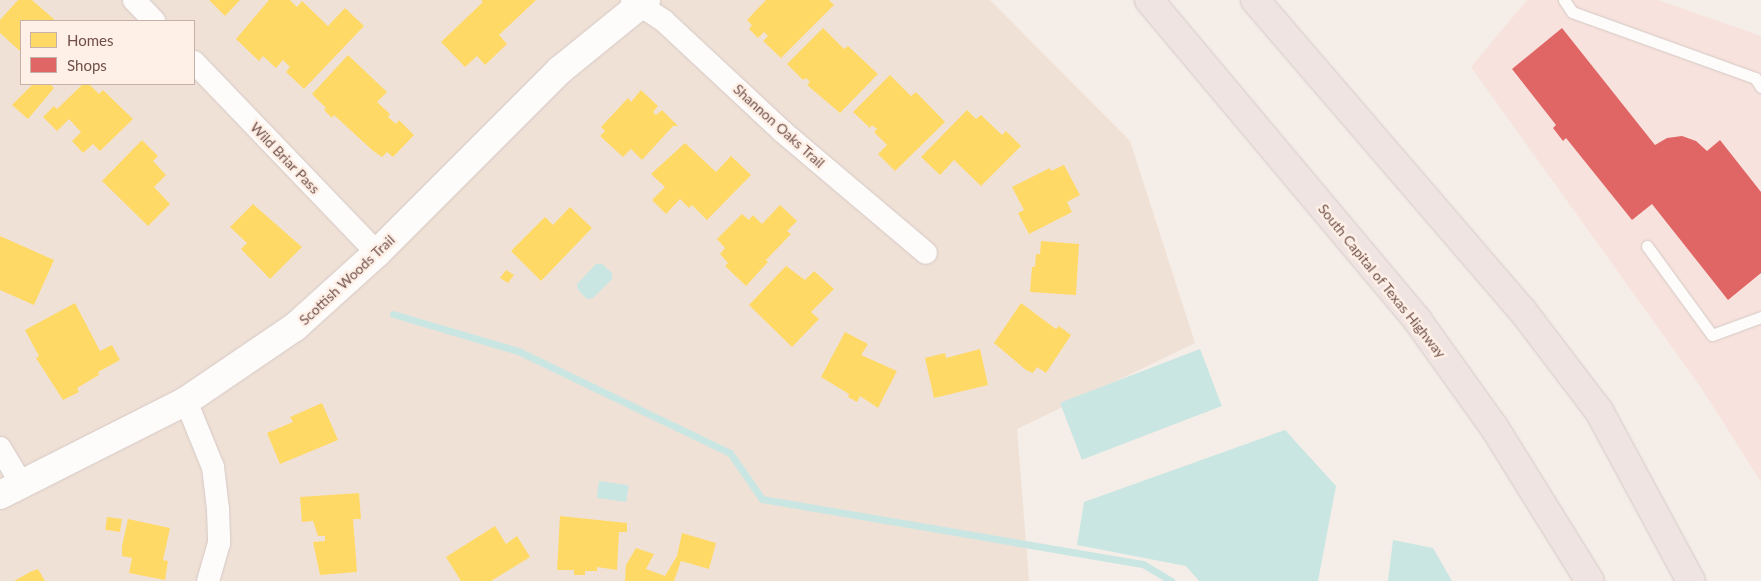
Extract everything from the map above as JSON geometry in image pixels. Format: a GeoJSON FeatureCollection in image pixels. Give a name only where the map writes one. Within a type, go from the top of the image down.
{"type":"FeatureCollection","features":[{"type":"Feature","properties":{"kind":"highway","name":"South Capital of Texas Highway"},"geometry":{"type":"LineString","coordinates":[[1149,0],[1418,321],[1494,427],[1590,581]]}},
{"type":"Feature","properties":{"kind":"highway"},"geometry":{"type":"LineString","coordinates":[[1255,0],[1522,310],[1599,411],[1691,581]]}},
{"type":"Feature","properties":{"kind":"street"},"geometry":{"type":"LineString","coordinates":[[134,0],[153,20]]}},
{"type":"Feature","properties":{"kind":"street","name":"Shannon Oaks Trail"},"geometry":{"type":"LineString","coordinates":[[639,2],[664,21],[783,132],[926,252]]}},
{"type":"Feature","properties":{"kind":"street","name":"Scottish Woods Trail"},"geometry":{"type":"LineString","coordinates":[[10,489],[186,401],[295,327],[377,254],[560,70],[639,2]]}},
{"type":"Feature","properties":{"kind":"street","name":"Wild Briar Pass"},"geometry":{"type":"LineString","coordinates":[[195,63],[377,254]]}},
{"type":"Feature","properties":{"kind":"street"},"geometry":{"type":"LineString","coordinates":[[186,401],[213,466],[219,543],[208,581]]}},
{"type":"Feature","properties":{"kind":"street"},"geometry":{"type":"LineString","coordinates":[[0,448],[10,489]]}},
{"type":"Feature","properties":{"kind":"lane"},"geometry":{"type":"LineString","coordinates":[[1564,0],[1572,12],[1755,78],[1761,87]]}},
{"type":"Feature","properties":{"kind":"lane"},"geometry":{"type":"LineString","coordinates":[[1647,246],[1712,335],[1761,318]]}},
{"type":"Feature","properties":{"kind":"shaded area"},"geometry":{"type":"Polygon","coordinates":[[[0,0],[990,0],[1130,141],[1195,343],[1017,429],[1029,581],[0,581],[0,0]]]}},
{"type":"Feature","properties":{"kind":"shaded area"},"geometry":{"type":"Polygon","coordinates":[[[1527,0],[1658,0],[1761,36],[1761,482],[1702,389],[1471,67],[1527,0]]]}},
{"type":"Feature","properties":{"kind":"water"},"geometry":{"type":"Polygon","coordinates":[[[596,264],[602,264],[612,273],[612,279],[593,298],[587,299],[578,290],[577,284],[596,264]]]}},
{"type":"Feature","properties":{"kind":"water"},"geometry":{"type":"Polygon","coordinates":[[[1200,349],[1222,406],[1082,460],[1060,403],[1200,349]]]}},
{"type":"Feature","properties":{"kind":"water"},"geometry":{"type":"Polygon","coordinates":[[[1285,430],[1336,486],[1318,581],[1199,581],[1186,566],[1077,545],[1084,502],[1285,430]]]}},
{"type":"Feature","properties":{"kind":"water"},"geometry":{"type":"Polygon","coordinates":[[[599,481],[629,485],[626,502],[597,498],[599,481]]]}},
{"type":"Feature","properties":{"kind":"water"},"geometry":{"type":"Polygon","coordinates":[[[1393,540],[1433,548],[1452,581],[1388,581],[1393,540]]]}},
{"type":"Feature","properties":{"kind":"building: Homes"},"geometry":{"type":"Polygon","coordinates":[[[18,0],[32,0],[55,20],[20,20],[20,51],[0,33],[0,20],[18,0]]]}},
{"type":"Feature","properties":{"kind":"building: Homes"},"geometry":{"type":"Polygon","coordinates":[[[209,0],[240,0],[225,16],[209,0]]]}},
{"type":"Feature","properties":{"kind":"building: Homes"},"geometry":{"type":"Polygon","coordinates":[[[269,0],[290,0],[297,7],[302,1],[328,26],[345,8],[364,26],[304,89],[286,72],[290,67],[283,60],[276,68],[263,56],[259,61],[236,39],[269,0]]]}},
{"type":"Feature","properties":{"kind":"building: Homes"},"geometry":{"type":"Polygon","coordinates":[[[481,0],[536,0],[499,35],[507,44],[485,65],[477,56],[465,67],[441,42],[483,2],[481,0]]]}},
{"type":"Feature","properties":{"kind":"building: Homes"},"geometry":{"type":"Polygon","coordinates":[[[766,0],[829,0],[834,5],[781,58],[763,41],[768,36],[764,32],[758,38],[749,29],[752,25],[747,20],[766,0]]]}},
{"type":"Feature","properties":{"kind":"building: Homes"},"geometry":{"type":"Polygon","coordinates":[[[823,28],[844,49],[848,46],[878,74],[840,113],[807,85],[810,82],[806,78],[803,80],[787,64],[823,28]]]}},
{"type":"Feature","properties":{"kind":"building: Homes"},"geometry":{"type":"Polygon","coordinates":[[[348,55],[387,92],[377,102],[390,114],[388,117],[396,124],[399,120],[414,135],[393,157],[387,152],[382,157],[372,150],[334,115],[332,118],[324,110],[326,108],[312,94],[348,55]]]}},
{"type":"Feature","properties":{"kind":"building: Homes"},"geometry":{"type":"Polygon","coordinates":[[[890,75],[911,96],[916,92],[945,122],[895,171],[878,154],[887,145],[874,132],[877,129],[872,125],[870,128],[853,112],[890,75]]]}},
{"type":"Feature","properties":{"kind":"building: Homes"},"geometry":{"type":"Polygon","coordinates":[[[32,85],[51,85],[54,88],[28,119],[12,105],[32,85]]]}},
{"type":"Feature","properties":{"kind":"building: Homes"},"geometry":{"type":"Polygon","coordinates":[[[82,85],[90,85],[99,94],[103,90],[133,119],[100,151],[93,144],[83,153],[72,141],[81,132],[69,119],[57,131],[43,117],[54,106],[57,109],[82,85]]]}},
{"type":"Feature","properties":{"kind":"building: Homes"},"geometry":{"type":"Polygon","coordinates":[[[641,90],[658,106],[653,112],[656,115],[662,110],[678,126],[673,126],[642,160],[631,149],[623,157],[600,136],[605,131],[601,127],[628,98],[631,102],[641,90]]]}},
{"type":"Feature","properties":{"kind":"building: Homes"},"geometry":{"type":"Polygon","coordinates":[[[967,110],[976,119],[981,115],[1002,135],[1006,131],[1021,146],[981,186],[954,160],[940,175],[921,157],[967,110]]]}},
{"type":"Feature","properties":{"kind":"building: Homes"},"geometry":{"type":"Polygon","coordinates":[[[142,140],[158,156],[153,161],[166,175],[154,187],[170,204],[148,226],[102,181],[142,140]]]}},
{"type":"Feature","properties":{"kind":"building: Homes"},"geometry":{"type":"Polygon","coordinates":[[[685,143],[716,172],[731,156],[751,175],[707,220],[692,205],[689,208],[680,199],[666,214],[652,200],[665,187],[651,174],[685,143]]]}},
{"type":"Feature","properties":{"kind":"building: Homes"},"geometry":{"type":"Polygon","coordinates":[[[1064,165],[1080,195],[1067,202],[1072,212],[1029,234],[1018,213],[1024,210],[1012,187],[1050,168],[1051,171],[1064,165]]]}},
{"type":"Feature","properties":{"kind":"building: Homes"},"geometry":{"type":"Polygon","coordinates":[[[253,204],[302,247],[270,279],[241,249],[247,243],[230,227],[253,204]]]}},
{"type":"Feature","properties":{"kind":"building: Homes"},"geometry":{"type":"Polygon","coordinates":[[[780,205],[797,221],[787,231],[791,234],[766,260],[768,262],[746,286],[725,266],[728,263],[720,254],[725,248],[717,239],[742,214],[749,220],[753,215],[762,224],[780,205]]]}},
{"type":"Feature","properties":{"kind":"building: Homes"},"geometry":{"type":"Polygon","coordinates":[[[570,207],[592,228],[541,281],[511,251],[545,217],[553,225],[570,207]]]}},
{"type":"Feature","properties":{"kind":"building: Homes"},"geometry":{"type":"Polygon","coordinates":[[[0,236],[54,260],[34,305],[0,290],[0,236]]]}},
{"type":"Feature","properties":{"kind":"building: Homes"},"geometry":{"type":"Polygon","coordinates":[[[1041,241],[1079,244],[1076,295],[1030,292],[1032,267],[1035,267],[1036,254],[1040,254],[1041,241]]]}},
{"type":"Feature","properties":{"kind":"building: Homes"},"geometry":{"type":"Polygon","coordinates":[[[786,266],[805,280],[814,271],[834,289],[811,312],[819,319],[792,347],[749,305],[786,266]]]}},
{"type":"Feature","properties":{"kind":"building: Homes"},"geometry":{"type":"Polygon","coordinates":[[[506,270],[514,275],[508,283],[500,278],[506,270]]]}},
{"type":"Feature","properties":{"kind":"building: Homes"},"geometry":{"type":"Polygon","coordinates":[[[75,303],[100,351],[112,345],[120,360],[98,372],[99,375],[77,388],[79,392],[63,400],[36,358],[39,356],[25,330],[75,303]]]}},
{"type":"Feature","properties":{"kind":"building: Homes"},"geometry":{"type":"Polygon","coordinates":[[[1021,303],[1056,329],[1059,326],[1071,335],[1046,373],[1037,367],[1033,373],[1026,370],[994,343],[1021,303]]]}},
{"type":"Feature","properties":{"kind":"building: Homes"},"geometry":{"type":"Polygon","coordinates":[[[845,332],[868,344],[861,355],[897,371],[878,408],[860,396],[857,402],[848,397],[849,394],[821,377],[845,332]]]}},
{"type":"Feature","properties":{"kind":"building: Homes"},"geometry":{"type":"Polygon","coordinates":[[[980,349],[988,385],[934,398],[925,358],[945,353],[946,358],[980,349]]]}},
{"type":"Feature","properties":{"kind":"building: Homes"},"geometry":{"type":"Polygon","coordinates":[[[322,403],[338,440],[280,464],[267,433],[293,422],[290,417],[322,403]]]}},
{"type":"Feature","properties":{"kind":"building: Homes"},"geometry":{"type":"Polygon","coordinates":[[[359,493],[361,519],[353,519],[357,572],[320,575],[313,542],[325,541],[325,536],[318,536],[313,521],[302,522],[300,497],[359,493]]]}},
{"type":"Feature","properties":{"kind":"building: Homes"},"geometry":{"type":"Polygon","coordinates":[[[560,516],[627,523],[627,532],[619,532],[617,570],[597,567],[597,571],[585,571],[585,575],[574,575],[574,570],[557,570],[560,516]]]}},
{"type":"Feature","properties":{"kind":"building: Homes"},"geometry":{"type":"Polygon","coordinates":[[[107,517],[122,519],[120,532],[105,530],[107,517]]]}},
{"type":"Feature","properties":{"kind":"building: Homes"},"geometry":{"type":"Polygon","coordinates":[[[128,519],[170,528],[163,560],[168,561],[165,580],[129,573],[132,558],[122,556],[122,546],[128,519]]]}},
{"type":"Feature","properties":{"kind":"building: Homes"},"geometry":{"type":"Polygon","coordinates":[[[495,526],[506,544],[517,536],[530,557],[491,581],[461,581],[446,557],[495,526]]]}},
{"type":"Feature","properties":{"kind":"building: Homes"},"geometry":{"type":"Polygon","coordinates":[[[682,533],[716,543],[709,569],[681,561],[674,581],[625,581],[626,565],[636,548],[654,554],[646,569],[665,576],[677,556],[682,533]]]}},
{"type":"Feature","properties":{"kind":"building: Homes"},"geometry":{"type":"Polygon","coordinates":[[[38,569],[45,581],[14,581],[30,572],[38,569]]]}},
{"type":"Feature","properties":{"kind":"building: Shops"},"geometry":{"type":"Polygon","coordinates":[[[1562,28],[1655,145],[1667,138],[1682,136],[1696,141],[1707,151],[1720,140],[1761,192],[1761,273],[1728,300],[1652,204],[1632,220],[1566,138],[1563,141],[1553,128],[1556,125],[1512,69],[1562,28]]]}},
{"type":"Feature","properties":{"kind":"waterway"},"geometry":{"type":"LineString","coordinates":[[393,314],[518,351],[730,453],[762,499],[1143,564],[1171,581]]}}]}
